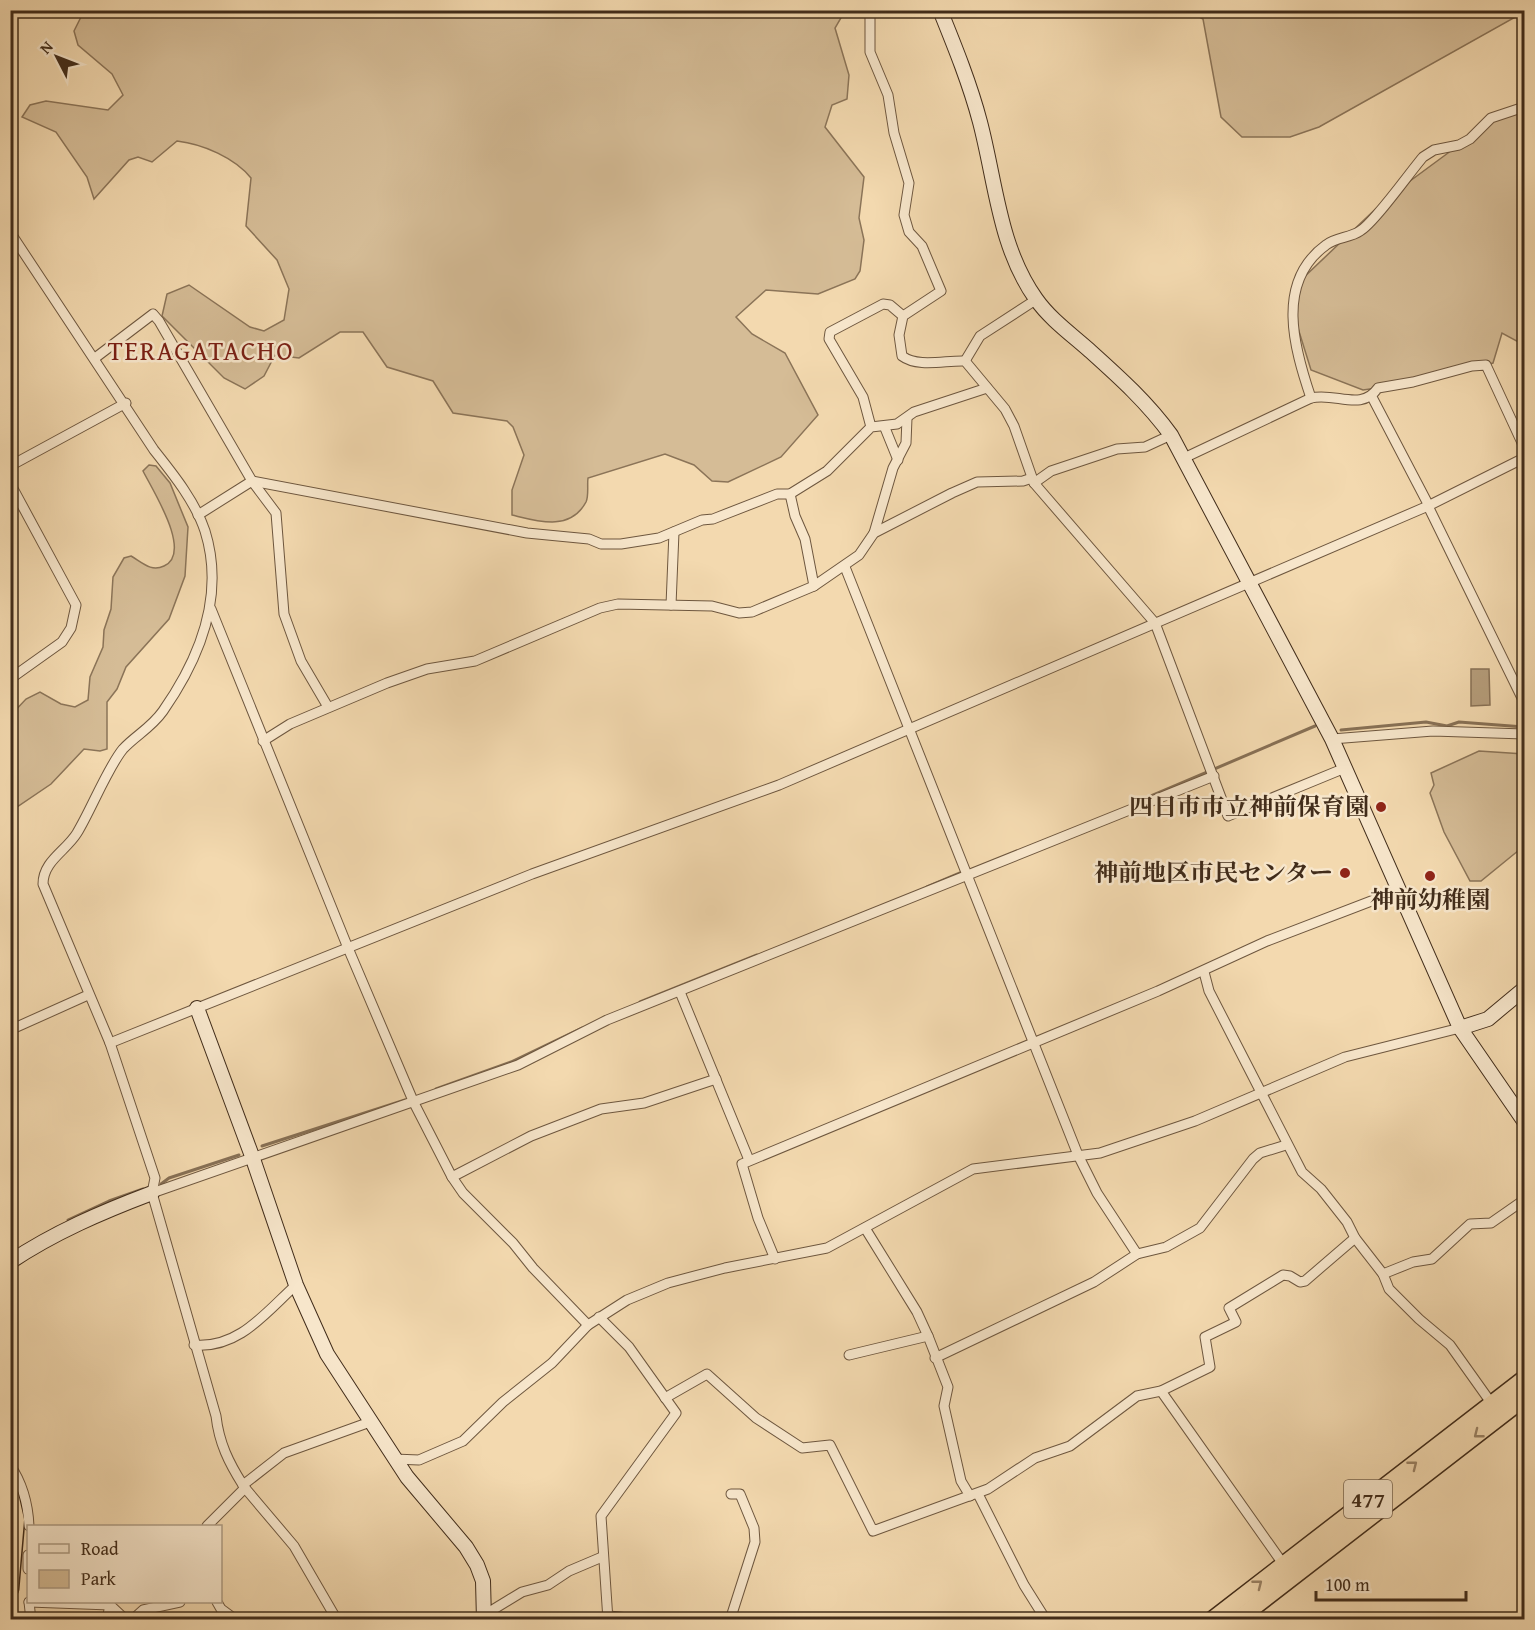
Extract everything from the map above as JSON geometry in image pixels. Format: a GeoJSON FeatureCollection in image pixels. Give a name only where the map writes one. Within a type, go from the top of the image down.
{"type":"FeatureCollection","features":[{"type":"Feature","properties":{"kind":"highway","name":"477"},"geometry":{"type":"LineString","coordinates":[[1237,1620],[1288,1570],[1524,1379]]}},
{"type":"Feature","properties":{"kind":"highway","name":"477"},"geometry":{"type":"LineString","coordinates":[[1212,1620],[1288,1570],[1524,1398]]}},
{"type":"Feature","properties":{"kind":"highway"},"geometry":{"type":"LineString","coordinates":[[10,1494],[16,1520],[10,1589]]}},
{"type":"Feature","properties":{"kind":"street"},"geometry":{"type":"LineString","coordinates":[[870,10],[870,52],[888,95],[894,133],[909,183],[904,215],[909,232],[922,246],[941,291],[903,316],[899,347],[902,356],[908,360],[965,362],[974,368],[987,388],[1005,408],[1014,426],[1033,480],[1155,623],[1228,816],[1345,768]]}},
{"type":"Feature","properties":{"kind":"street"},"geometry":{"type":"LineString","coordinates":[[940,10],[977,111],[1003,230],[1037,299],[1054,320],[1139,395],[1171,435],[1332,739],[1460,1028],[1524,1121]]}},
{"type":"Feature","properties":{"kind":"street"},"geometry":{"type":"LineString","coordinates":[[1311,398],[1293,334],[1292,310],[1295,289],[1309,263],[1327,244],[1361,231],[1423,157],[1434,150],[1464,142],[1491,118],[1524,107]]}},
{"type":"Feature","properties":{"kind":"street"},"geometry":{"type":"LineString","coordinates":[[10,232],[126,403],[198,515],[205,532],[214,584],[211,609],[191,660],[163,710],[146,732],[123,749],[75,835],[43,873],[42,884],[110,1043],[155,1178],[152,1194],[216,1416],[218,1436],[228,1462],[244,1486],[294,1546],[337,1620]]}},
{"type":"Feature","properties":{"kind":"street"},"geometry":{"type":"LineString","coordinates":[[965,362],[980,336],[1037,299]]}},
{"type":"Feature","properties":{"kind":"street"},"geometry":{"type":"LineString","coordinates":[[871,428],[863,397],[829,339],[830,332],[883,304],[890,305],[903,316]]}},
{"type":"Feature","properties":{"kind":"street"},"geometry":{"type":"LineString","coordinates":[[95,358],[153,314],[252,481],[276,513],[284,614],[301,662],[328,707]]}},
{"type":"Feature","properties":{"kind":"street"},"geometry":{"type":"LineString","coordinates":[[1184,458],[1311,398],[1321,396],[1364,401],[1372,397],[1378,388],[1413,382],[1472,366],[1486,365],[1524,447]]}},
{"type":"Feature","properties":{"kind":"street"},"geometry":{"type":"LineString","coordinates":[[198,515],[252,481],[527,533],[589,539],[601,544],[659,538],[777,494],[790,494],[827,471],[871,428],[885,428],[907,418],[914,412],[987,388]]}},
{"type":"Feature","properties":{"kind":"street"},"geometry":{"type":"LineString","coordinates":[[1372,397],[1379,405],[1524,702]]}},
{"type":"Feature","properties":{"kind":"street"},"geometry":{"type":"LineString","coordinates":[[10,466],[126,403]]}},
{"type":"Feature","properties":{"kind":"street"},"geometry":{"type":"LineString","coordinates":[[263,741],[290,724],[328,707],[427,669],[484,658],[512,648],[543,630],[600,608],[618,604],[712,606],[739,613],[752,612],[814,586],[845,567],[859,555],[874,533],[893,468],[906,443],[907,418]]}},
{"type":"Feature","properties":{"kind":"street"},"geometry":{"type":"LineString","coordinates":[[885,428],[898,460]]}},
{"type":"Feature","properties":{"kind":"street"},"geometry":{"type":"LineString","coordinates":[[874,533],[977,482],[1033,480],[1051,471],[1117,449],[1145,447],[1171,435]]}},
{"type":"Feature","properties":{"kind":"street"},"geometry":{"type":"LineString","coordinates":[[110,1043],[532,874],[779,785],[909,727],[1251,583],[1428,505],[1524,458]]}},
{"type":"Feature","properties":{"kind":"street"},"geometry":{"type":"LineString","coordinates":[[10,483],[76,605],[71,628],[62,642],[10,679]]}},
{"type":"Feature","properties":{"kind":"street"},"geometry":{"type":"LineString","coordinates":[[790,494],[795,516],[805,539],[814,586]]}},
{"type":"Feature","properties":{"kind":"street"},"geometry":{"type":"LineString","coordinates":[[671,605],[674,532]]}},
{"type":"Feature","properties":{"kind":"street"},"geometry":{"type":"LineString","coordinates":[[845,567],[1078,1155],[1097,1193],[1137,1254]]}},
{"type":"Feature","properties":{"kind":"street"},"geometry":{"type":"LineString","coordinates":[[211,609],[348,948],[414,1102],[452,1177],[463,1192],[513,1242],[533,1268],[588,1325]]}},
{"type":"Feature","properties":{"kind":"street"},"geometry":{"type":"LineString","coordinates":[[1332,739],[1433,731],[1524,734]]}},
{"type":"Feature","properties":{"kind":"street"},"geometry":{"type":"LineString","coordinates":[[10,1262],[44,1239],[92,1216],[252,1156],[518,1065],[607,1020],[1214,775]]}},
{"type":"Feature","properties":{"kind":"street"},"geometry":{"type":"LineString","coordinates":[[775,1259],[758,1218],[742,1164],[748,1160],[1035,1044],[1204,972],[1267,941],[1400,890]]}},
{"type":"Feature","properties":{"kind":"street"},"geometry":{"type":"LineString","coordinates":[[1204,972],[1209,991],[1259,1093],[1302,1172],[1321,1188],[1347,1222],[1355,1238],[1383,1274],[1389,1289],[1419,1319],[1450,1345],[1492,1404]]}},
{"type":"Feature","properties":{"kind":"street"},"geometry":{"type":"LineString","coordinates":[[394,1459],[419,1460],[464,1441],[503,1402],[552,1363],[588,1325],[627,1300],[668,1283],[725,1268],[827,1248],[973,1169],[1100,1153],[1195,1121],[1345,1057],[1488,1019],[1524,989]]}},
{"type":"Feature","properties":{"kind":"street"},"geometry":{"type":"LineString","coordinates":[[680,992],[748,1160]]}},
{"type":"Feature","properties":{"kind":"street"},"geometry":{"type":"LineString","coordinates":[[10,1030],[88,995]]}},
{"type":"Feature","properties":{"kind":"street"},"geometry":{"type":"LineString","coordinates":[[197,1008],[252,1156],[296,1285],[327,1354],[394,1459],[466,1547],[477,1565],[483,1581],[482,1618]]}},
{"type":"Feature","properties":{"kind":"street"},"geometry":{"type":"LineString","coordinates":[[452,1177],[531,1137],[601,1109],[644,1103],[716,1079]]}},
{"type":"Feature","properties":{"kind":"street"},"geometry":{"type":"LineString","coordinates":[[935,1358],[1095,1282],[1137,1254],[1166,1247],[1200,1228],[1253,1159],[1260,1153],[1286,1145]]}},
{"type":"Feature","properties":{"kind":"street"},"geometry":{"type":"LineString","coordinates":[[1383,1274],[1413,1262],[1432,1258],[1470,1224],[1491,1223],[1524,1200]]}},
{"type":"Feature","properties":{"kind":"street"},"geometry":{"type":"LineString","coordinates":[[865,1228],[917,1312],[948,1387],[944,1406],[961,1481],[974,1495],[1046,1620]]}},
{"type":"Feature","properties":{"kind":"street"},"geometry":{"type":"LineString","coordinates":[[666,1398],[707,1374],[756,1418],[802,1448],[830,1445],[873,1531],[974,1495],[1035,1458],[1070,1446],[1137,1396],[1161,1391],[1210,1367],[1205,1337],[1236,1322],[1229,1308],[1283,1275],[1300,1282],[1305,1281],[1355,1238]]}},
{"type":"Feature","properties":{"kind":"street"},"geometry":{"type":"LineString","coordinates":[[194,1345],[208,1346],[242,1334],[296,1285]]}},
{"type":"Feature","properties":{"kind":"street"},"geometry":{"type":"LineString","coordinates":[[599,1317],[629,1347],[675,1413],[601,1516],[602,1557],[608,1618],[648,1620]]}},
{"type":"Feature","properties":{"kind":"street"},"geometry":{"type":"LineString","coordinates":[[849,1355],[928,1336]]}},
{"type":"Feature","properties":{"kind":"street"},"geometry":{"type":"LineString","coordinates":[[1161,1391],[1288,1570]]}},
{"type":"Feature","properties":{"kind":"street"},"geometry":{"type":"LineString","coordinates":[[209,1525],[244,1486],[284,1453],[370,1422]]}},
{"type":"Feature","properties":{"kind":"street"},"geometry":{"type":"LineString","coordinates":[[10,1465],[26,1497],[29,1525]]}},
{"type":"Feature","properties":{"kind":"street"},"geometry":{"type":"LineString","coordinates":[[729,1620],[755,1542],[754,1528],[740,1494],[731,1494]]}},
{"type":"Feature","properties":{"kind":"street"},"geometry":{"type":"LineString","coordinates":[[482,1618],[522,1592],[548,1585],[569,1571],[602,1557]]}},
{"type":"Feature","properties":{"kind":"street"},"geometry":{"type":"LineString","coordinates":[[29,1603],[31,1620]]}},
{"type":"Feature","properties":{"kind":"street"},"geometry":{"type":"LineString","coordinates":[[56,1603],[110,1605],[126,1620]]}},
{"type":"Feature","properties":{"kind":"street"},"geometry":{"type":"LineString","coordinates":[[132,1620],[143,1610],[175,1603]]}},
{"type":"Feature","properties":{"kind":"street"},"geometry":{"type":"LineString","coordinates":[[218,1603],[221,1609],[236,1620]]}},
{"type":"Feature","properties":{"kind":"street"},"geometry":{"type":"LineString","coordinates":[[107,1620],[110,1605]]}},
{"type":"Feature","properties":{"kind":"green space"},"geometry":{"type":"Polygon","coordinates":[[[84,11],[845,11],[835,28],[849,75],[847,99],[832,105],[825,127],[864,177],[859,218],[864,240],[860,271],[855,279],[818,294],[766,290],[736,317],[752,334],[785,353],[818,415],[781,457],[728,482],[712,481],[694,465],[665,454],[588,478],[587,500],[579,511],[571,518],[552,522],[512,515],[512,490],[524,455],[513,427],[507,421],[453,413],[433,381],[387,367],[363,332],[340,332],[299,358],[275,355],[264,376],[245,389],[224,378],[162,316],[167,294],[189,285],[250,327],[264,331],[284,320],[289,289],[277,260],[246,226],[251,178],[236,164],[218,153],[177,141],[152,162],[138,157],[129,160],[94,199],[87,177],[56,132],[22,117],[30,105],[46,101],[108,110],[123,95],[112,74],[78,45],[74,31],[84,11]]]}},
{"type":"Feature","properties":{"kind":"green space"},"geometry":{"type":"Polygon","coordinates":[[[1189,11],[1521,11],[1519,15],[1319,127],[1290,137],[1242,137],[1221,117],[1203,19],[1189,11]]]}},
{"type":"Feature","properties":{"kind":"green space"},"geometry":{"type":"Polygon","coordinates":[[[1524,101],[1524,345],[1502,333],[1493,363],[1412,383],[1363,390],[1311,370],[1293,312],[1300,281],[1387,198],[1490,122],[1524,101]]]}},
{"type":"Feature","properties":{"kind":"green space"},"geometry":{"type":"Polygon","coordinates":[[[149,465],[156,466],[170,483],[188,527],[185,576],[169,619],[126,667],[117,689],[107,702],[107,749],[100,751],[84,749],[51,784],[11,811],[11,715],[26,699],[40,692],[61,704],[75,707],[88,700],[90,677],[103,647],[104,630],[111,609],[113,577],[124,558],[131,556],[155,568],[164,566],[172,559],[173,536],[162,506],[143,471],[149,465]]]}},
{"type":"Feature","properties":{"kind":"green space"},"geometry":{"type":"Polygon","coordinates":[[[1479,751],[1524,754],[1524,846],[1481,881],[1470,881],[1444,832],[1430,793],[1434,785],[1431,773],[1479,751]]]}},
{"type":"Feature","properties":{"kind":"shaded area"},"geometry":{"type":"Polygon","coordinates":[[[1471,669],[1489,669],[1490,705],[1471,706],[1471,669]]]}},
{"type":"Feature","properties":{"kind":"waterway"},"geometry":{"type":"LineString","coordinates":[[1341,730],[1426,722],[1447,726],[1459,722],[1524,727]]}},
{"type":"Feature","properties":{"kind":"waterway"},"geometry":{"type":"LineString","coordinates":[[1151,796],[1315,726]]}},
{"type":"Feature","properties":{"kind":"waterway"},"geometry":{"type":"LineString","coordinates":[[927,887],[960,873]]}},
{"type":"Feature","properties":{"kind":"waterway"},"geometry":{"type":"LineString","coordinates":[[640,1002],[757,955]]}},
{"type":"Feature","properties":{"kind":"waterway"},"geometry":{"type":"LineString","coordinates":[[436,1089],[511,1062],[582,1028]]}},
{"type":"Feature","properties":{"kind":"waterway"},"geometry":{"type":"LineString","coordinates":[[262,1146],[405,1100]]}},
{"type":"Feature","properties":{"kind":"waterway"},"geometry":{"type":"LineString","coordinates":[[161,1184],[169,1178],[239,1155]]}},
{"type":"Feature","properties":{"kind":"waterway"},"geometry":{"type":"LineString","coordinates":[[68,1220],[109,1201],[143,1189]]}},
{"type":"Feature","properties":{"kind":"place","name":"四日市市立神前保育園"},"geometry":{"type":"Point","coordinates":[1381,807]}},
{"type":"Feature","properties":{"kind":"place","name":"神前地区市民センター"},"geometry":{"type":"Point","coordinates":[1345,873]}},
{"type":"Feature","properties":{"kind":"place","name":"神前幼稚園"},"geometry":{"type":"Point","coordinates":[1430,876]}},
{"type":"Feature","properties":{"kind":"district","name":"TERAGATACHO"},"geometry":{"type":"Point","coordinates":[201,351]}}]}
